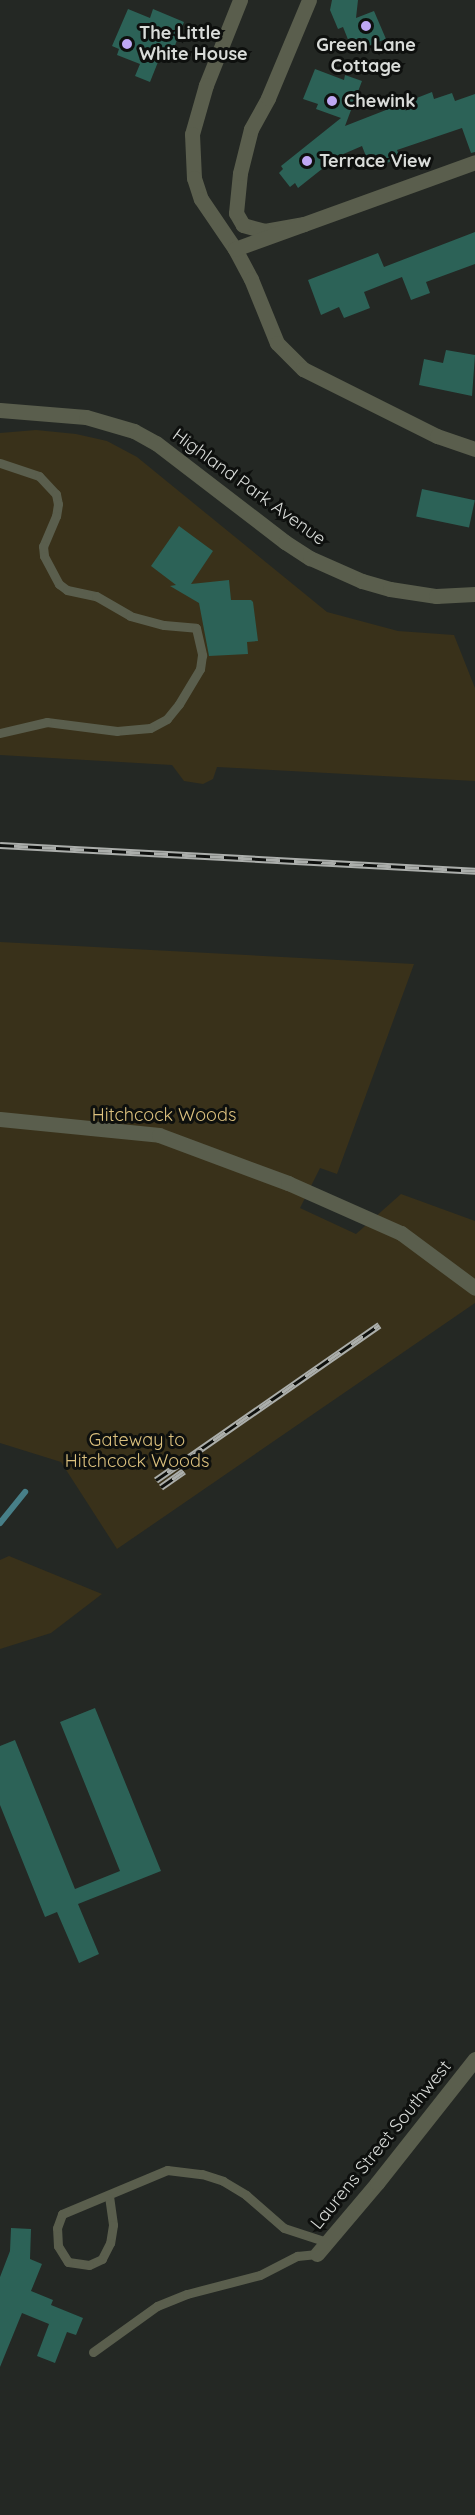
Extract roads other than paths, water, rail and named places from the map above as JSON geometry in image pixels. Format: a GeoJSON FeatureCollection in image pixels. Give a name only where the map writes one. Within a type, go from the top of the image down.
{"type":"FeatureCollection","features":[{"type":"Feature","properties":{"kind":"street"},"geometry":{"type":"LineString","coordinates":[[240,0],[206,85],[192,135],[194,178],[201,199],[235,249],[251,279],[277,343],[303,369],[437,436],[475,449]]}},
{"type":"Feature","properties":{"kind":"street"},"geometry":{"type":"LineString","coordinates":[[304,224],[265,231],[243,225],[236,213],[240,173],[251,129],[268,98],[309,0]]}},
{"type":"Feature","properties":{"kind":"street"},"geometry":{"type":"LineString","coordinates":[[235,249],[475,162]]}},
{"type":"Feature","properties":{"kind":"street","name":"Highland Park Avenue"},"geometry":{"type":"LineString","coordinates":[[0,410],[86,417],[134,431],[156,442],[285,542],[310,558],[362,581],[390,589],[436,596],[475,594]]}},
{"type":"Feature","properties":{"kind":"street"},"geometry":{"type":"LineString","coordinates":[[0,1119],[159,1136],[288,1183],[400,1233],[475,1288]]}},
{"type":"Feature","properties":{"kind":"street","name":"Laurens Street Southwest"},"geometry":{"type":"LineString","coordinates":[[317,2254],[475,2059]]}},
{"type":"Feature","properties":{"kind":"lane"},"geometry":{"type":"LineString","coordinates":[[0,463],[39,476],[50,484],[56,494],[58,504],[56,516],[43,546],[44,556],[59,584],[67,590],[96,596],[130,616],[164,625],[196,628],[202,655],[200,669],[179,704],[167,719],[150,728],[117,731],[47,722],[0,734]]}},
{"type":"Feature","properties":{"kind":"lane"},"geometry":{"type":"LineString","coordinates":[[109,2196],[113,2225],[110,2243],[102,2259],[88,2265],[68,2262],[58,2246],[57,2228],[62,2214],[167,2170],[202,2174],[223,2181],[246,2195],[284,2228],[327,2242]]}},
{"type":"Feature","properties":{"kind":"lane"},"geometry":{"type":"LineString","coordinates":[[93,2352],[157,2306],[187,2294],[260,2275],[297,2256],[317,2254]]}},
{"type":"Feature","properties":{"kind":"waterway"},"geometry":{"type":"LineString","coordinates":[[0,1523],[25,1492]]}},
{"type":"Feature","properties":{"kind":"railway"},"geometry":{"type":"LineString","coordinates":[[0,845],[475,871]]}},
{"type":"Feature","properties":{"kind":"railway"},"geometry":{"type":"LineString","coordinates":[[156,1480],[379,1325]]}},
{"type":"Feature","properties":{"kind":"railway"},"geometry":{"type":"LineString","coordinates":[[161,1487],[184,1471]]}},
{"type":"Feature","properties":{"kind":"place","name":"Green Lane Cottage"},"geometry":{"type":"Point","coordinates":[366,26]}},
{"type":"Feature","properties":{"kind":"place","name":"The Little White House"},"geometry":{"type":"Point","coordinates":[127,44]}},
{"type":"Feature","properties":{"kind":"place","name":"Chewink"},"geometry":{"type":"Point","coordinates":[332,101]}},
{"type":"Feature","properties":{"kind":"place","name":"Terrace View"},"geometry":{"type":"Point","coordinates":[307,161]}},
{"type":"Feature","properties":{"kind":"park label","name":"Hitchcock Woods"},"geometry":{"type":"Point","coordinates":[164,1115]}},
{"type":"Feature","properties":{"kind":"park label","name":"Gateway to Hitchcock Woods"},"geometry":{"type":"Point","coordinates":[137,1451]}}]}
